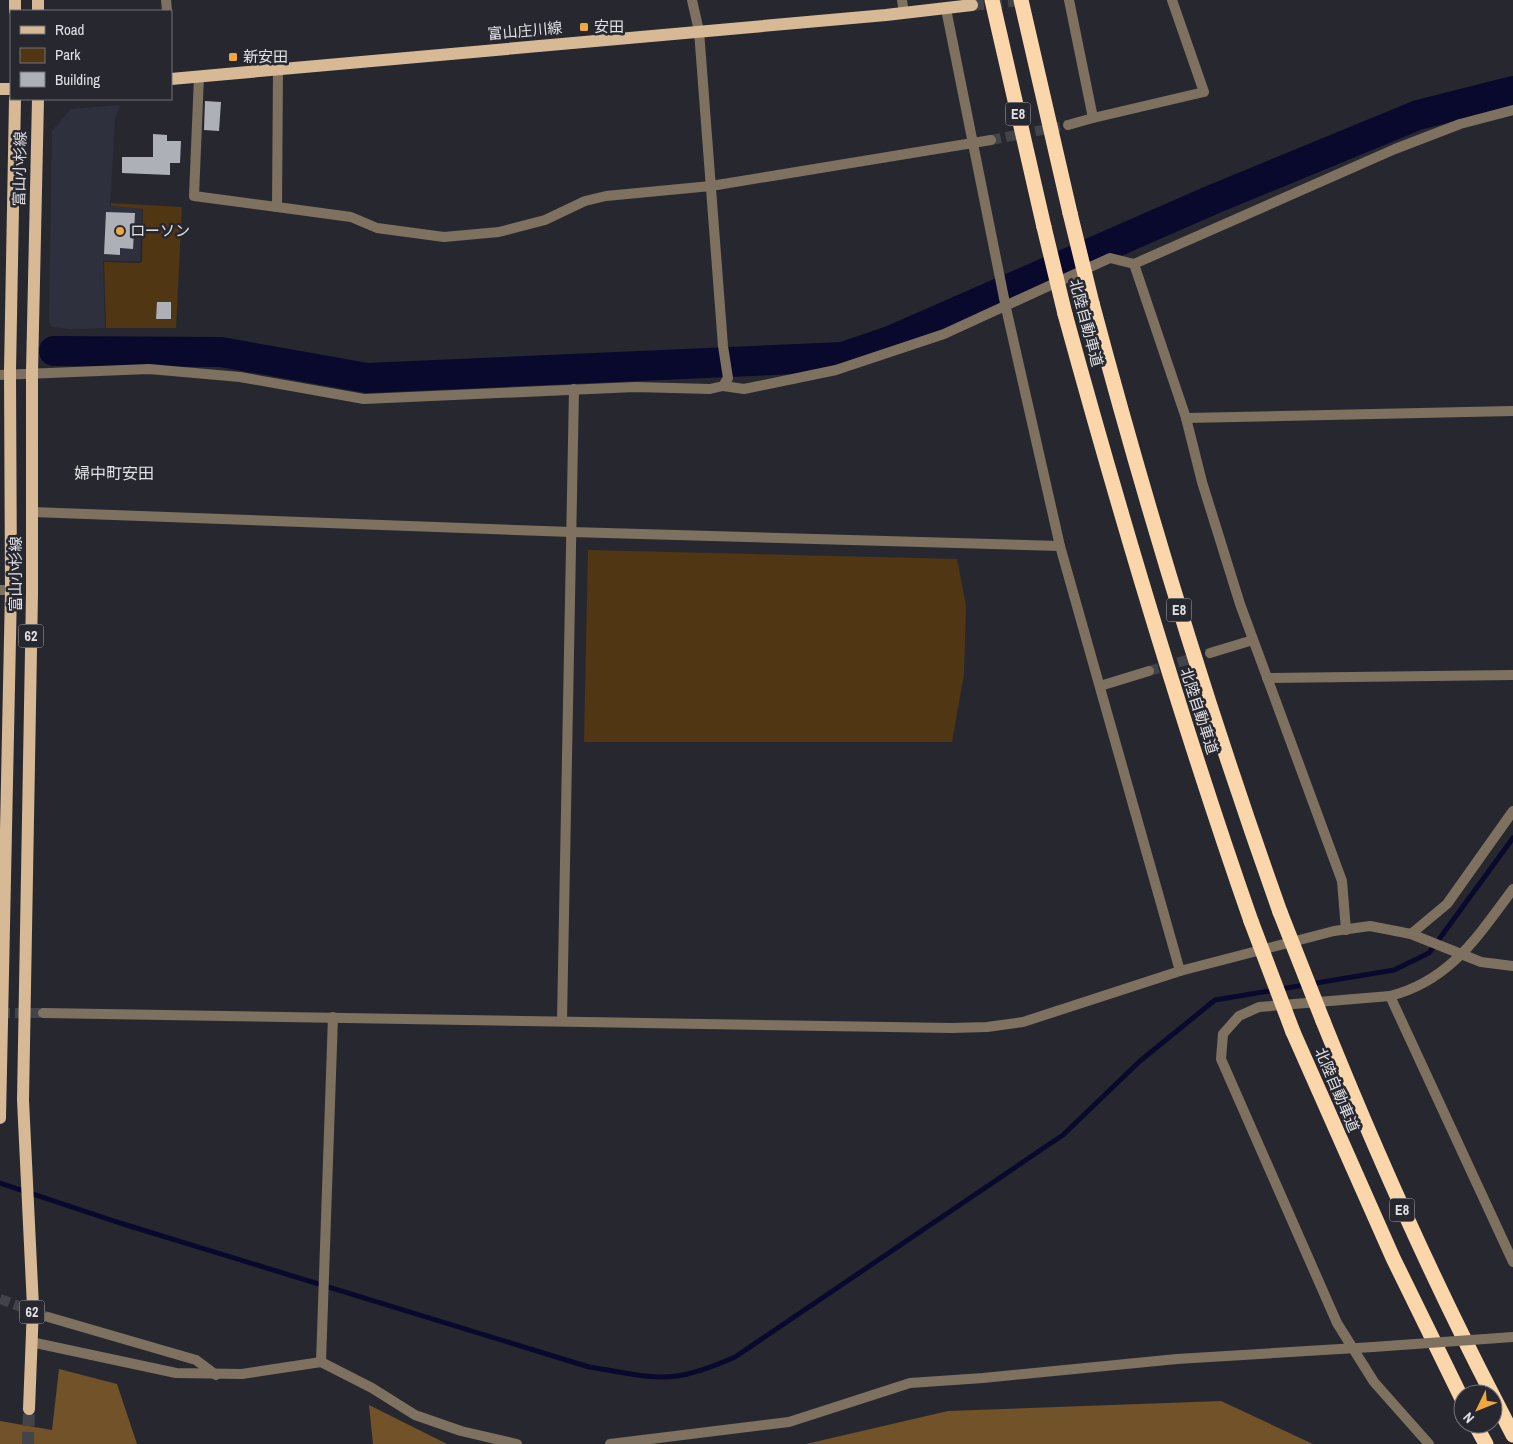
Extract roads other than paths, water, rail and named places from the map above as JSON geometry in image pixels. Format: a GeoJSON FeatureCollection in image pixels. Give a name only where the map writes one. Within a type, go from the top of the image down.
{"type":"FeatureCollection","features":[{"type":"Feature","properties":{"kind":"highway","name":"北陸自動車道"},"geometry":{"type":"LineString","coordinates":[[992,0],[1065,314],[1172,688],[1251,921],[1293,1032],[1392,1258],[1455,1384]]}},
{"type":"Feature","properties":{"kind":"highway","name":"北陸自動車道"},"geometry":{"type":"LineString","coordinates":[[1021,0],[1092,303],[1135,462],[1200,679],[1280,912],[1367,1131],[1417,1244],[1487,1384]]}},
{"type":"Feature","properties":{"kind":"highway","name":"北陸自動車道"},"geometry":{"type":"LineString","coordinates":[[1503,1416],[1513,1435]]}},
{"type":"Feature","properties":{"kind":"main road","name":"富山庄川線"},"geometry":{"type":"LineString","coordinates":[[172,79],[699,31],[903,6],[946,9],[972,5]]}},
{"type":"Feature","properties":{"kind":"main road","name":"富山小杉線"},"geometry":{"type":"LineString","coordinates":[[0,1118],[6,590],[5,375],[15,100]]}},
{"type":"Feature","properties":{"kind":"main road","name":"富山小杉線"},"geometry":{"type":"LineString","coordinates":[[28,1409],[32,1307],[30,1215],[23,1100],[38,100]]}},
{"type":"Feature","properties":{"kind":"street"},"geometry":{"type":"LineString","coordinates":[[692,0],[699,31],[725,382]]}},
{"type":"Feature","properties":{"kind":"street"},"geometry":{"type":"LineString","coordinates":[[1069,0],[1093,118]]}},
{"type":"Feature","properties":{"kind":"street"},"geometry":{"type":"LineString","coordinates":[[1068,125],[1204,92],[1172,0]]}},
{"type":"Feature","properties":{"kind":"street"},"geometry":{"type":"LineString","coordinates":[[946,9],[1006,304],[1060,546],[1180,971]]}},
{"type":"Feature","properties":{"kind":"street"},"geometry":{"type":"LineString","coordinates":[[277,207],[278,69]]}},
{"type":"Feature","properties":{"kind":"street"},"geometry":{"type":"LineString","coordinates":[[199,76],[194,196],[351,217],[377,228],[444,237],[499,232],[545,220],[585,201],[606,196],[711,186],[991,140]]}},
{"type":"Feature","properties":{"kind":"street"},"geometry":{"type":"LineString","coordinates":[[5,375],[150,369],[240,377],[364,399],[635,387],[710,389],[725,382],[744,390],[836,370],[944,334],[1110,258],[1134,264],[1395,149],[1460,124],[1513,110]]}},
{"type":"Feature","properties":{"kind":"street"},"geometry":{"type":"LineString","coordinates":[[1134,264],[1186,418],[1202,482],[1253,640],[1342,881],[1346,930]]}},
{"type":"Feature","properties":{"kind":"street"},"geometry":{"type":"LineString","coordinates":[[562,1021],[574,389]]}},
{"type":"Feature","properties":{"kind":"street"},"geometry":{"type":"LineString","coordinates":[[1186,418],[1513,411]]}},
{"type":"Feature","properties":{"kind":"street"},"geometry":{"type":"LineString","coordinates":[[32,512],[570,532],[1060,546]]}},
{"type":"Feature","properties":{"kind":"street"},"geometry":{"type":"LineString","coordinates":[[1210,653],[1253,640]]}},
{"type":"Feature","properties":{"kind":"street"},"geometry":{"type":"LineString","coordinates":[[1100,686],[1148,671]]}},
{"type":"Feature","properties":{"kind":"street"},"geometry":{"type":"LineString","coordinates":[[1267,678],[1513,675]]}},
{"type":"Feature","properties":{"kind":"street"},"geometry":{"type":"LineString","coordinates":[[1411,934],[1447,904],[1513,810]]}},
{"type":"Feature","properties":{"kind":"street"},"geometry":{"type":"LineString","coordinates":[[1429,1444],[1374,1382],[1337,1323],[1221,1060],[1223,1034],[1239,1016],[1259,1007],[1390,996],[1408,992],[1440,975],[1462,954],[1513,889]]}},
{"type":"Feature","properties":{"kind":"street"},"geometry":{"type":"LineString","coordinates":[[43,1013],[987,1027],[1023,1022],[1180,971],[1346,930],[1370,926],[1411,934],[1481,962],[1513,966]]}},
{"type":"Feature","properties":{"kind":"street"},"geometry":{"type":"LineString","coordinates":[[1390,996],[1513,1262]]}},
{"type":"Feature","properties":{"kind":"street"},"geometry":{"type":"LineString","coordinates":[[321,1362],[333,1017]]}},
{"type":"Feature","properties":{"kind":"street"},"geometry":{"type":"LineString","coordinates":[[48,1317],[196,1360],[217,1375]]}},
{"type":"Feature","properties":{"kind":"street"},"geometry":{"type":"LineString","coordinates":[[610,1444],[682,1437],[744,1426],[789,1422],[910,1383],[983,1378],[1177,1359],[1513,1337]]}},
{"type":"Feature","properties":{"kind":"street"},"geometry":{"type":"LineString","coordinates":[[31,1342],[176,1373],[242,1374],[321,1362],[372,1388],[415,1415],[461,1430],[517,1444]]}},
{"type":"Feature","properties":{"kind":"waterway"},"geometry":{"type":"LineString","coordinates":[[54,351],[221,352],[367,378],[843,357],[890,341],[1214,199],[1418,115],[1513,91]]}},
{"type":"Feature","properties":{"kind":"waterway"},"geometry":{"type":"LineString","coordinates":[[0,1183],[120,1223],[589,1367],[655,1377],[684,1375],[735,1357],[1063,1135],[1140,1061],[1215,1000],[1394,970],[1429,953],[1513,838]]}},
{"type":"Feature","properties":{"kind":"tunnel"},"geometry":{"type":"LineString","coordinates":[[972,5],[1024,0]]}},
{"type":"Feature","properties":{"kind":"tunnel"},"geometry":{"type":"LineString","coordinates":[[991,140],[1068,125]]}},
{"type":"Feature","properties":{"kind":"tunnel"},"geometry":{"type":"LineString","coordinates":[[1149,671],[1210,653]]}},
{"type":"Feature","properties":{"kind":"tunnel"},"geometry":{"type":"LineString","coordinates":[[0,1013],[43,1013]]}},
{"type":"Feature","properties":{"kind":"tunnel"},"geometry":{"type":"LineString","coordinates":[[0,1299],[48,1317]]}},
{"type":"Feature","properties":{"kind":"tunnel"},"geometry":{"type":"LineString","coordinates":[[28,1444],[29,1409]]}},
{"type":"Feature","properties":{"kind":"place","name":"安田"},"geometry":{"type":"Point","coordinates":[584,27]}},
{"type":"Feature","properties":{"kind":"place","name":"新安田"},"geometry":{"type":"Point","coordinates":[233,57]}},
{"type":"Feature","properties":{"kind":"place","name":"ローソン"},"geometry":{"type":"Point","coordinates":[120,231]}},
{"type":"Feature","properties":{"kind":"district","name":"婦中町安田"},"geometry":{"type":"Point","coordinates":[114,473]}}]}
